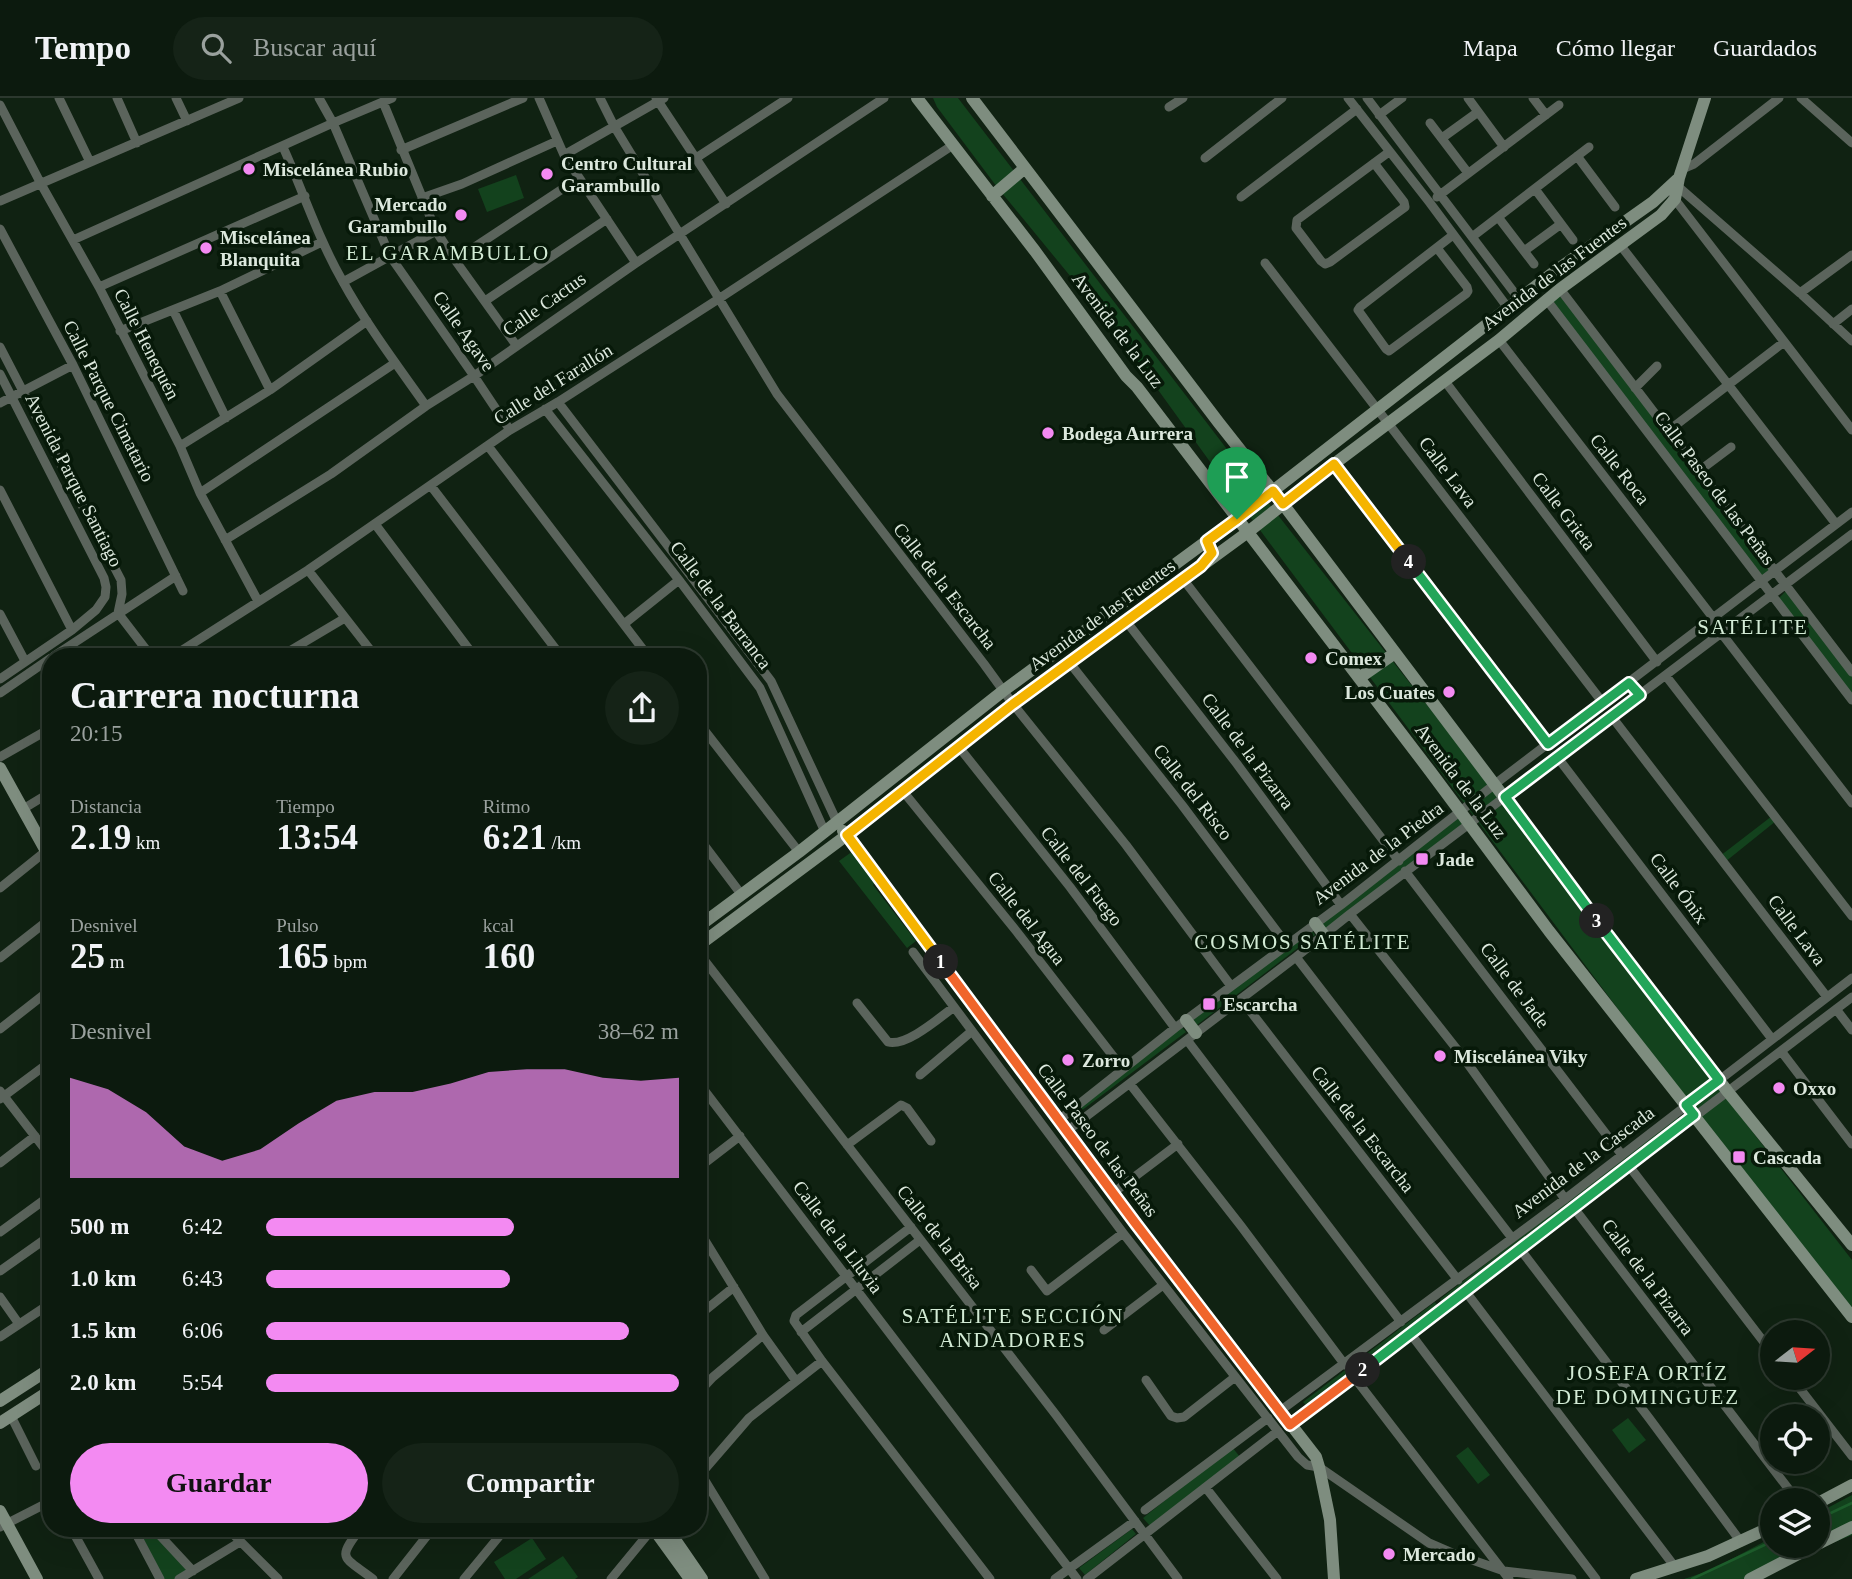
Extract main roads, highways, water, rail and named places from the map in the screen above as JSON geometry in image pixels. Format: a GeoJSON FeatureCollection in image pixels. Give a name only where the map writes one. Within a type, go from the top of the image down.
{"type":"FeatureCollection","features":[{"type":"Feature","properties":{"kind":"main road","name":"Avenida de la Luz"},"geometry":{"type":"LineString","coordinates":[[917,98],[1126,376],[1461,812],[1549,932],[1852,1317]]}},
{"type":"Feature","properties":{"kind":"main road","name":"Avenida de la Luz"},"geometry":{"type":"LineString","coordinates":[[972,98],[1505,797],[1717,1082],[1721,1097],[1852,1245]]}},
{"type":"Feature","properties":{"kind":"main road","name":"Avenida de las Fuentes"},"geometry":{"type":"LineString","coordinates":[[707,939],[834,845],[1013,704],[1248,532],[1388,422],[1499,340],[1546,299],[1661,215],[1676,184],[1705,98]]}},
{"type":"Feature","properties":{"kind":"main road"},"geometry":{"type":"LineString","coordinates":[[992,196],[1025,168]]}},
{"type":"Feature","properties":{"kind":"main road","name":"Avenida de las Fuentes"},"geometry":{"type":"LineString","coordinates":[[707,920],[825,832],[1003,691],[1237,519],[1519,299],[1676,184]]}},
{"type":"Feature","properties":{"kind":"main road"},"geometry":{"type":"LineString","coordinates":[[1201,566],[1212,553],[1207,541]]}},
{"type":"Feature","properties":{"kind":"main road"},"geometry":{"type":"LineString","coordinates":[[1359,678],[1395,653]]}},
{"type":"Feature","properties":{"kind":"main road"},"geometry":{"type":"LineString","coordinates":[[1629,683],[1640,695]]}},
{"type":"Feature","properties":{"kind":"main road"},"geometry":{"type":"LineString","coordinates":[[0,768],[42,844]]}},
{"type":"Feature","properties":{"kind":"main road","name":"Calle de la Barranca"},"geometry":{"type":"LineString","coordinates":[[837,822],[847,835]]}},
{"type":"Feature","properties":{"kind":"main road","name":"Calle de la Barranca"},"geometry":{"type":"LineString","coordinates":[[825,832],[834,845]]}},
{"type":"Feature","properties":{"kind":"main road","name":"Calle Paseo de las Peñas"},"geometry":{"type":"LineString","coordinates":[[847,835],[1113,1194],[1280,1412],[1284,1428],[1316,1457],[1330,1520],[1334,1579]]}},
{"type":"Feature","properties":{"kind":"main road"},"geometry":{"type":"LineString","coordinates":[[1315,923],[1324,934]]}},
{"type":"Feature","properties":{"kind":"main road"},"geometry":{"type":"LineString","coordinates":[[1181,1024],[1192,1036]]}},
{"type":"Feature","properties":{"kind":"main road"},"geometry":{"type":"LineString","coordinates":[[0,1401],[42,1374]]}},
{"type":"Feature","properties":{"kind":"main road"},"geometry":{"type":"LineString","coordinates":[[5,1419],[42,1396]]}},
{"type":"Feature","properties":{"kind":"main road"},"geometry":{"type":"LineString","coordinates":[[1830,1497],[1852,1485]]}},
{"type":"Feature","properties":{"kind":"main road"},"geometry":{"type":"LineString","coordinates":[[0,1511],[4,1526],[37,1579]]}},
{"type":"Feature","properties":{"kind":"main road"},"geometry":{"type":"LineString","coordinates":[[1830,1538],[1852,1527]]}},
{"type":"Feature","properties":{"kind":"main road"},"geometry":{"type":"LineString","coordinates":[[1636,1579],[1708,1556],[1760,1532]]}},
{"type":"Feature","properties":{"kind":"main road"},"geometry":{"type":"LineString","coordinates":[[660,1537],[692,1576]]}},
{"type":"Feature","properties":{"kind":"main road"},"geometry":{"type":"LineString","coordinates":[[672,1537],[692,1576]]}},
{"type":"Feature","properties":{"kind":"main road"},"geometry":{"type":"LineString","coordinates":[[1750,1579],[1791,1558]]}},
{"type":"Feature","properties":{"kind":"waterway"},"geometry":{"type":"LineString","coordinates":[[1830,1513],[1852,1503]]}},
{"type":"Feature","properties":{"kind":"waterway"},"geometry":{"type":"LineString","coordinates":[[1692,1579],[1760,1547]]}},
{"type":"Feature","properties":{"kind":"place","name":"Miscelánea Rubio"},"geometry":{"type":"Point","coordinates":[249,169]}},
{"type":"Feature","properties":{"kind":"place","name":"Centro Cultural Garambullo"},"geometry":{"type":"Point","coordinates":[547,174]}},
{"type":"Feature","properties":{"kind":"place","name":"Mercado Garambullo"},"geometry":{"type":"Point","coordinates":[461,215]}},
{"type":"Feature","properties":{"kind":"place","name":"Miscelánea Blanquita"},"geometry":{"type":"Point","coordinates":[206,248]}},
{"type":"Feature","properties":{"kind":"place","name":"Bodega Aurrera"},"geometry":{"type":"Point","coordinates":[1048,433]}},
{"type":"Feature","properties":{"kind":"place","name":"Comex"},"geometry":{"type":"Point","coordinates":[1311,658]}},
{"type":"Feature","properties":{"kind":"place","name":"Los Cuates"},"geometry":{"type":"Point","coordinates":[1449,692]}},
{"type":"Feature","properties":{"kind":"place","name":"Jade"},"geometry":{"type":"Point","coordinates":[1422,859]}},
{"type":"Feature","properties":{"kind":"place","name":"Escarcha"},"geometry":{"type":"Point","coordinates":[1209,1004]}},
{"type":"Feature","properties":{"kind":"place","name":"Miscelánea Viky"},"geometry":{"type":"Point","coordinates":[1440,1056]}},
{"type":"Feature","properties":{"kind":"place","name":"Zorro"},"geometry":{"type":"Point","coordinates":[1068,1060]}},
{"type":"Feature","properties":{"kind":"place","name":"Oxxo"},"geometry":{"type":"Point","coordinates":[1779,1088]}},
{"type":"Feature","properties":{"kind":"place","name":"Cascada"},"geometry":{"type":"Point","coordinates":[1739,1157]}},
{"type":"Feature","properties":{"kind":"place","name":"Mercado"},"geometry":{"type":"Point","coordinates":[1389,1554]}},
{"type":"Feature","properties":{"kind":"district","name":"EL GARAMBULLO"},"geometry":{"type":"Point","coordinates":[448,253]}},
{"type":"Feature","properties":{"kind":"district","name":"SATÉLITE"},"geometry":{"type":"Point","coordinates":[1753,627]}},
{"type":"Feature","properties":{"kind":"district","name":"COSMOS SATÉLITE"},"geometry":{"type":"Point","coordinates":[1303,942]}},
{"type":"Feature","properties":{"kind":"district","name":"SATÉLITE SECCIÓN ANDADORES"},"geometry":{"type":"Point","coordinates":[1013,1328]}},
{"type":"Feature","properties":{"kind":"district","name":"JOSEFA ORTÍZ DE DOMINGUEZ"},"geometry":{"type":"Point","coordinates":[1648,1385]}}]}
